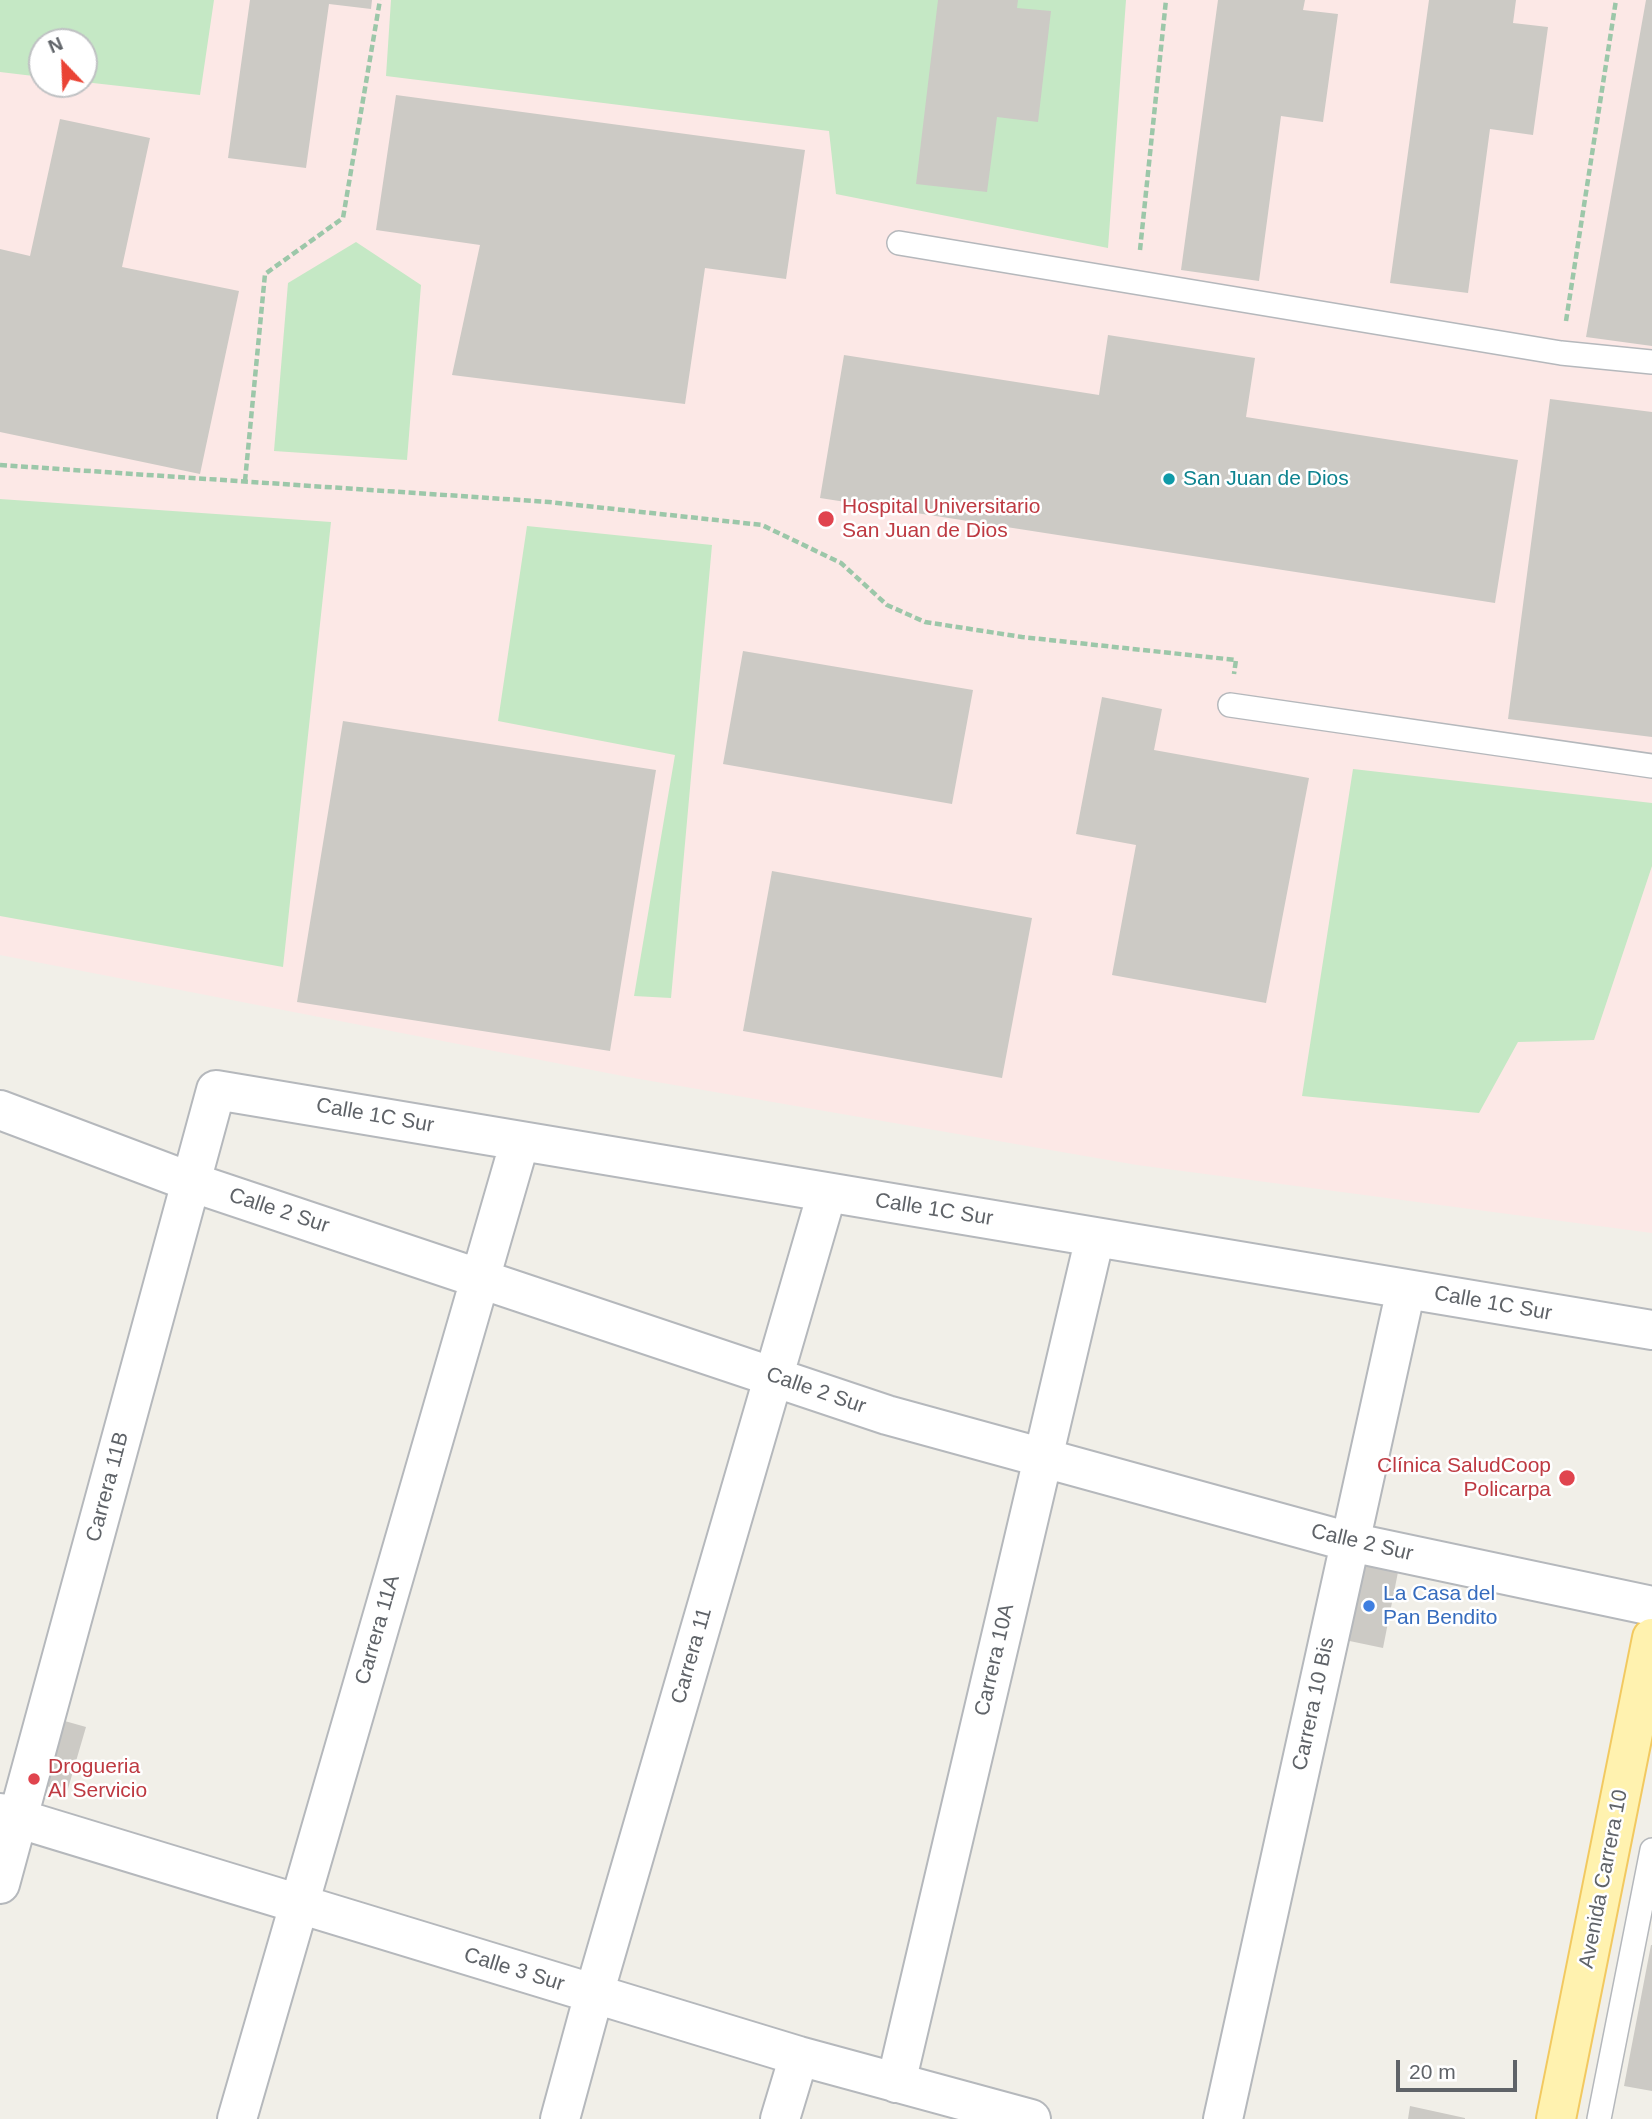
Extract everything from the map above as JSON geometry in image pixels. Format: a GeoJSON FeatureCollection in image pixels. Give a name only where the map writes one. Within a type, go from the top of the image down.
{"type":"FeatureCollection","features":[{"type":"Feature","properties":{"kind":"main road","name":"Avenida Carrera 10"},"geometry":{"type":"LineString","coordinates":[[1556,2119],[1652,1638]]}},
{"type":"Feature","properties":{"kind":"street","name":"Calle 1C Sur"},"geometry":{"type":"LineString","coordinates":[[216,1090],[1652,1331]]}},
{"type":"Feature","properties":{"kind":"street","name":"Carrera 11B"},"geometry":{"type":"LineString","coordinates":[[0,1884],[9,1816],[216,1090]]}},
{"type":"Feature","properties":{"kind":"street","name":"Calle 2 Sur"},"geometry":{"type":"LineString","coordinates":[[0,1110],[191,1182],[887,1415],[1350,1542],[1652,1606]]}},
{"type":"Feature","properties":{"kind":"street","name":"Carrera 11A"},"geometry":{"type":"LineString","coordinates":[[237,2119],[520,1141]]}},
{"type":"Feature","properties":{"kind":"street","name":"Carrera 11"},"geometry":{"type":"LineString","coordinates":[[560,2119],[827,1193]]}},
{"type":"Feature","properties":{"kind":"street","name":"Carrera 10A"},"geometry":{"type":"LineString","coordinates":[[896,2083],[1095,1237]]}},
{"type":"Feature","properties":{"kind":"street","name":"Carrera 10 Bis"},"geometry":{"type":"LineString","coordinates":[[1223,2119],[1406,1289]]}},
{"type":"Feature","properties":{"kind":"street","name":"Calle 3 Sur"},"geometry":{"type":"LineString","coordinates":[[9,1816],[799,2056],[1031,2119]]}},
{"type":"Feature","properties":{"kind":"street"},"geometry":{"type":"LineString","coordinates":[[780,2119],[799,2056]]}},
{"type":"Feature","properties":{"kind":"lane"},"geometry":{"type":"LineString","coordinates":[[899,243],[1561,353],[1652,362]]}},
{"type":"Feature","properties":{"kind":"lane"},"geometry":{"type":"LineString","coordinates":[[1230,705],[1652,766]]}},
{"type":"Feature","properties":{"kind":"lane"},"geometry":{"type":"LineString","coordinates":[[1599,2119],[1652,1850]]}},
{"type":"Feature","properties":{"kind":"path"},"geometry":{"type":"LineString","coordinates":[[245,481],[265,274],[343,218],[380,0]]}},
{"type":"Feature","properties":{"kind":"path"},"geometry":{"type":"LineString","coordinates":[[1136,282],[1166,0]]}},
{"type":"Feature","properties":{"kind":"path"},"geometry":{"type":"LineString","coordinates":[[1561,353],[1616,0]]}},
{"type":"Feature","properties":{"kind":"path"},"geometry":{"type":"LineString","coordinates":[[0,465],[550,502],[762,525],[841,563],[887,605],[925,622],[1022,637],[1236,660],[1230,705]]}},
{"type":"Feature","properties":{"kind":"shaded area","name":"Hospital Universitario San Juan de Dios"},"geometry":{"type":"Polygon","coordinates":[[[0,0],[1652,0],[1652,1233],[1137,1165],[628,1077],[0,955],[0,0]]]}},
{"type":"Feature","properties":{"kind":"green space"},"geometry":{"type":"Polygon","coordinates":[[[0,0],[214,0],[200,95],[98,84],[98,28],[28,28],[28,75],[0,72],[0,0]]]}},
{"type":"Feature","properties":{"kind":"green space"},"geometry":{"type":"Polygon","coordinates":[[[391,0],[1126,0],[1108,248],[836,194],[829,131],[386,76],[391,0]]]}},
{"type":"Feature","properties":{"kind":"green space"},"geometry":{"type":"Polygon","coordinates":[[[356,242],[421,285],[407,460],[274,451],[288,283],[356,242]]]}},
{"type":"Feature","properties":{"kind":"green space"},"geometry":{"type":"Polygon","coordinates":[[[0,499],[331,522],[283,967],[0,916],[0,499]]]}},
{"type":"Feature","properties":{"kind":"green space"},"geometry":{"type":"Polygon","coordinates":[[[527,526],[712,545],[671,998],[634,996],[675,755],[498,721],[527,526]]]}},
{"type":"Feature","properties":{"kind":"green space"},"geometry":{"type":"Polygon","coordinates":[[[1353,769],[1652,803],[1652,866],[1594,1040],[1518,1042],[1479,1113],[1302,1096],[1353,769]]]}},
{"type":"Feature","properties":{"kind":"building"},"geometry":{"type":"Polygon","coordinates":[[[250,0],[372,0],[371,9],[329,4],[306,168],[228,158],[250,0]]]}},
{"type":"Feature","properties":{"kind":"building"},"geometry":{"type":"Polygon","coordinates":[[[938,0],[1018,0],[1017,8],[1051,11],[1038,122],[997,117],[987,192],[916,184],[938,0]]]}},
{"type":"Feature","properties":{"kind":"building"},"geometry":{"type":"Polygon","coordinates":[[[1218,0],[1305,0],[1303,10],[1338,14],[1323,122],[1281,116],[1259,281],[1181,270],[1218,0]]]}},
{"type":"Feature","properties":{"kind":"building"},"geometry":{"type":"Polygon","coordinates":[[[1429,0],[1516,0],[1513,23],[1548,27],[1533,135],[1490,129],[1468,293],[1390,283],[1429,0]]]}},
{"type":"Feature","properties":{"kind":"building"},"geometry":{"type":"Polygon","coordinates":[[[1646,0],[1652,0],[1652,346],[1586,337],[1646,0]]]}},
{"type":"Feature","properties":{"kind":"building"},"geometry":{"type":"Polygon","coordinates":[[[396,95],[805,150],[786,279],[705,268],[685,404],[452,375],[480,245],[376,230],[396,95]]]}},
{"type":"Feature","properties":{"kind":"building"},"geometry":{"type":"Polygon","coordinates":[[[60,119],[150,138],[122,267],[239,291],[200,474],[0,432],[0,249],[30,256],[60,119]]]}},
{"type":"Feature","properties":{"kind":"building","name":"San Juan de Dios"},"geometry":{"type":"Polygon","coordinates":[[[1108,335],[1255,358],[1246,417],[1518,460],[1495,603],[820,498],[844,355],[1099,395],[1108,335]]]}},
{"type":"Feature","properties":{"kind":"building"},"geometry":{"type":"Polygon","coordinates":[[[1550,399],[1652,412],[1652,737],[1508,719],[1550,399]]]}},
{"type":"Feature","properties":{"kind":"building"},"geometry":{"type":"Polygon","coordinates":[[[743,651],[973,690],[952,804],[723,764],[743,651]]]}},
{"type":"Feature","properties":{"kind":"building"},"geometry":{"type":"Polygon","coordinates":[[[1102,697],[1162,709],[1154,750],[1309,778],[1266,1003],[1112,975],[1136,845],[1076,834],[1102,697]]]}},
{"type":"Feature","properties":{"kind":"building"},"geometry":{"type":"Polygon","coordinates":[[[343,721],[656,770],[610,1051],[297,1002],[343,721]]]}},
{"type":"Feature","properties":{"kind":"building"},"geometry":{"type":"Polygon","coordinates":[[[772,871],[1032,918],[1002,1078],[743,1031],[772,871]]]}},
{"type":"Feature","properties":{"kind":"building","name":"La Casa del Pan Bendito"},"geometry":{"type":"Polygon","coordinates":[[[1362,1565],[1398,1572],[1383,1648],[1340,1639],[1362,1565]]]}},
{"type":"Feature","properties":{"kind":"building"},"geometry":{"type":"Polygon","coordinates":[[[47,1716],[86,1727],[67,1792],[29,1781],[47,1716]]]}},
{"type":"Feature","properties":{"kind":"building"},"geometry":{"type":"Polygon","coordinates":[[[1652,1945],[1652,2091],[1624,2086],[1652,1945]]]}},
{"type":"Feature","properties":{"kind":"building"},"geometry":{"type":"Polygon","coordinates":[[[1410,2106],[1465,2118],[1465,2119],[1408,2119],[1410,2106]]]}},
{"type":"Feature","properties":{"kind":"place","name":"San Juan de Dios"},"geometry":{"type":"Point","coordinates":[1169,479]}},
{"type":"Feature","properties":{"kind":"place","name":"Hospital Universitario San Juan de Dios"},"geometry":{"type":"Point","coordinates":[826,519]}},
{"type":"Feature","properties":{"kind":"place","name":"Clínica SaludCoop Policarpa"},"geometry":{"type":"Point","coordinates":[1567,1478]}},
{"type":"Feature","properties":{"kind":"place","name":"La Casa del Pan Bendito"},"geometry":{"type":"Point","coordinates":[1369,1606]}},
{"type":"Feature","properties":{"kind":"place","name":"Drogueria Al Servicio"},"geometry":{"type":"Point","coordinates":[34,1779]}}]}
